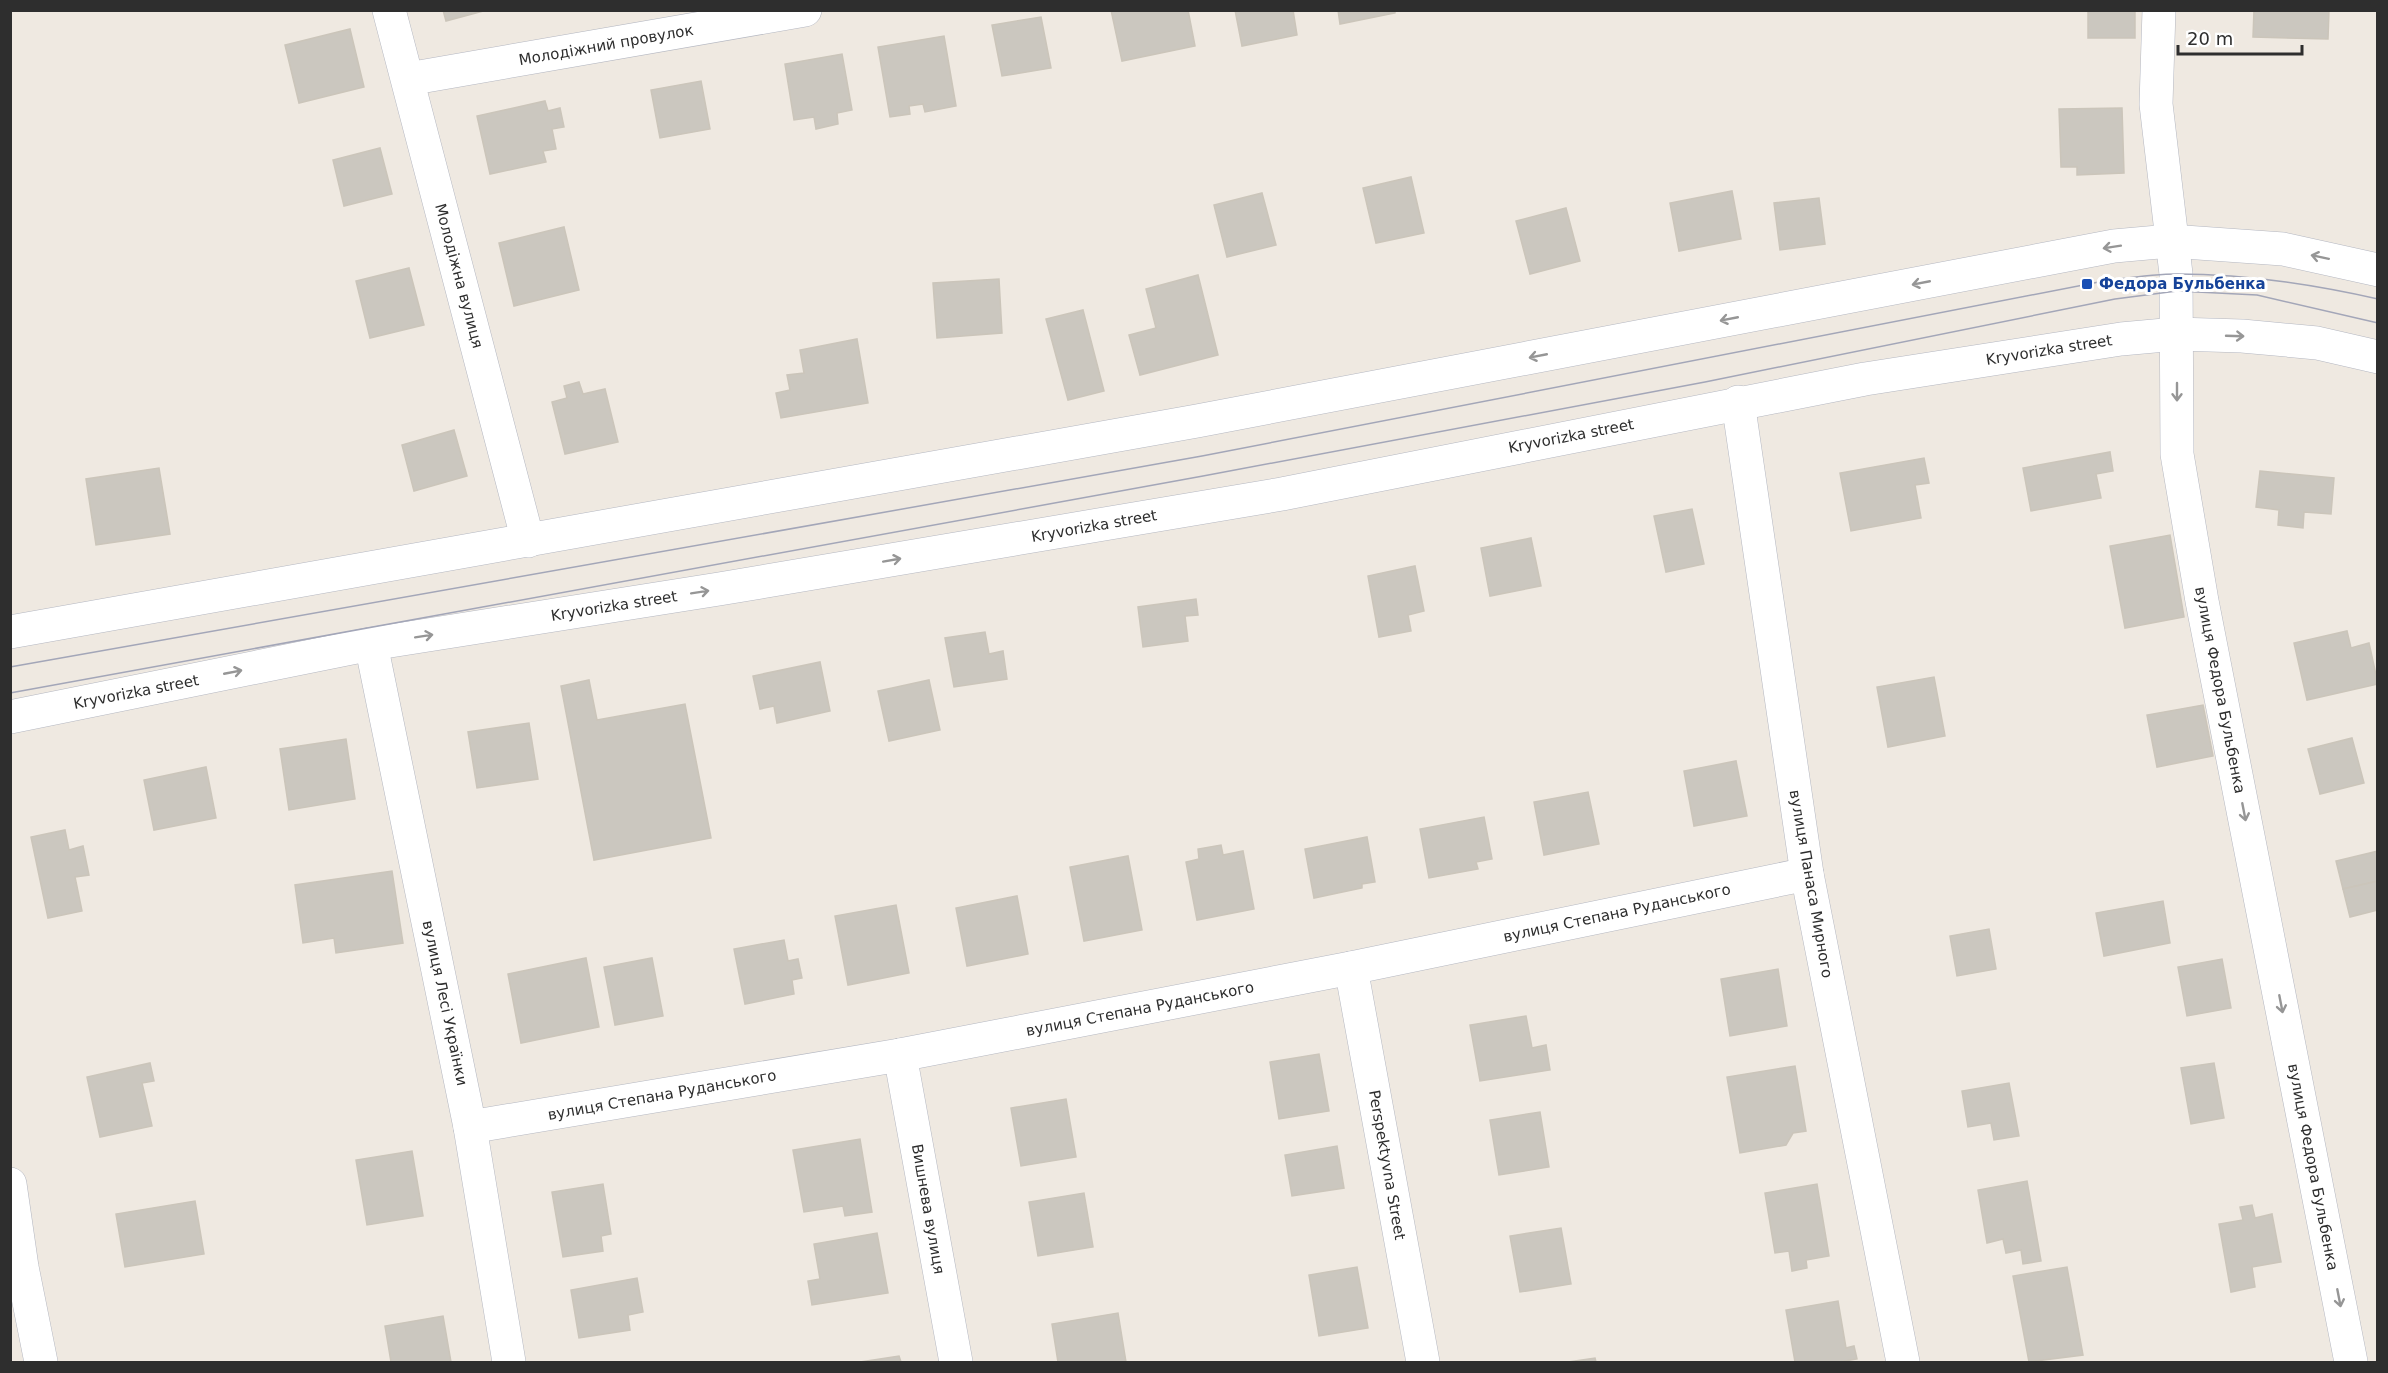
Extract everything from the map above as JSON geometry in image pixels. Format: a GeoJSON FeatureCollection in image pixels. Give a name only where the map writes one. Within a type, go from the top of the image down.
{"type":"FeatureCollection","features":[{"type":"Feature","properties":{"kind":"street","name":"Молодіжна вулиця"},"geometry":{"type":"LineString","coordinates":[[389,10],[528,541]]}},
{"type":"Feature","properties":{"kind":"street","name":"Молодіжний провулок"},"geometry":{"type":"LineString","coordinates":[[408,80],[805,10]]}},
{"type":"Feature","properties":{"kind":"street","name":"вулиця Федора Бульбенка"},"geometry":{"type":"LineString","coordinates":[[2159,10],[2156,104],[2170,241],[2176,274],[2179,465],[2204,613],[2351,1362]]}},
{"type":"Feature","properties":{"kind":"street"},"geometry":{"type":"LineString","coordinates":[[10,632],[1197,421],[2114,246],[2170,241],[2283,249],[2378,270]]}},
{"type":"Feature","properties":{"kind":"street","name":"Kryvorizka street"},"geometry":{"type":"LineString","coordinates":[[10,717],[371,644],[719,589],[1282,494],[1738,402],[1865,379],[2110,340],[2176,334],[2317,343]]}},
{"type":"Feature","properties":{"kind":"street"},"geometry":{"type":"LineString","coordinates":[[2317,343],[2378,357]]}},
{"type":"Feature","properties":{"kind":"street"},"geometry":{"type":"LineString","coordinates":[[2317,343],[2378,374]]}},
{"type":"Feature","properties":{"kind":"street","name":"вулиця Панаса Мирного"},"geometry":{"type":"LineString","coordinates":[[1738,402],[1807,874],[1903,1362]]}},
{"type":"Feature","properties":{"kind":"street","name":"вулиця Лесі Українки"},"geometry":{"type":"LineString","coordinates":[[371,644],[470,1127],[509,1362]]}},
{"type":"Feature","properties":{"kind":"street","name":"вулиця Степана Руданського"},"geometry":{"type":"LineString","coordinates":[[470,1127],[900,1055],[1352,968],[1807,874]]}},
{"type":"Feature","properties":{"kind":"street","name":"Perspektyvna Street"},"geometry":{"type":"LineString","coordinates":[[1352,968],[1423,1362]]}},
{"type":"Feature","properties":{"kind":"street","name":"Вишнева вулиця"},"geometry":{"type":"LineString","coordinates":[[900,1055],[956,1362]]}},
{"type":"Feature","properties":{"kind":"street"},"geometry":{"type":"LineString","coordinates":[[10,1184],[16,1268],[41,1362]]}},
{"type":"Feature","properties":{"kind":"building"},"geometry":{"type":"Polygon","coordinates":[[[443,10],[487,10],[446,21],[443,10]]]}},
{"type":"Feature","properties":{"kind":"building"},"geometry":{"type":"Polygon","coordinates":[[[1111,10],[1188,10],[1195,46],[1122,61],[1111,10]]]}},
{"type":"Feature","properties":{"kind":"building"},"geometry":{"type":"Polygon","coordinates":[[[1235,10],[1293,10],[1297,35],[1242,46],[1235,10]]]}},
{"type":"Feature","properties":{"kind":"building"},"geometry":{"type":"Polygon","coordinates":[[[1338,10],[1395,10],[1395,13],[1340,24],[1338,10]]]}},
{"type":"Feature","properties":{"kind":"building"},"geometry":{"type":"Polygon","coordinates":[[[2088,10],[2135,10],[2135,38],[2088,38],[2088,10]]]}},
{"type":"Feature","properties":{"kind":"building"},"geometry":{"type":"Polygon","coordinates":[[[2254,10],[2329,10],[2328,39],[2253,37],[2254,10]]]}},
{"type":"Feature","properties":{"kind":"building"},"geometry":{"type":"Polygon","coordinates":[[[1041,17],[1051,68],[1002,76],[992,25],[1041,17]]]}},
{"type":"Feature","properties":{"kind":"building"},"geometry":{"type":"Polygon","coordinates":[[[350,29],[364,87],[299,103],[285,45],[350,29]]]}},
{"type":"Feature","properties":{"kind":"building"},"geometry":{"type":"Polygon","coordinates":[[[944,36],[956,106],[925,112],[923,104],[909,106],[910,114],[890,117],[878,47],[944,36]]]}},
{"type":"Feature","properties":{"kind":"building"},"geometry":{"type":"Polygon","coordinates":[[[842,54],[852,110],[837,113],[838,124],[816,129],[814,117],[794,120],[785,64],[842,54]]]}},
{"type":"Feature","properties":{"kind":"building"},"geometry":{"type":"Polygon","coordinates":[[[701,81],[710,129],[660,138],[651,90],[701,81]]]}},
{"type":"Feature","properties":{"kind":"building"},"geometry":{"type":"Polygon","coordinates":[[[545,101],[548,111],[560,108],[564,127],[552,129],[556,149],[543,151],[546,162],[490,174],[477,116],[545,101]]]}},
{"type":"Feature","properties":{"kind":"building"},"geometry":{"type":"Polygon","coordinates":[[[2122,108],[2124,173],[2077,175],[2077,167],[2061,167],[2059,109],[2122,108]]]}},
{"type":"Feature","properties":{"kind":"building"},"geometry":{"type":"Polygon","coordinates":[[[380,148],[392,194],[344,206],[333,160],[380,148]]]}},
{"type":"Feature","properties":{"kind":"building"},"geometry":{"type":"Polygon","coordinates":[[[1411,177],[1424,233],[1376,243],[1363,188],[1411,177]]]}},
{"type":"Feature","properties":{"kind":"building"},"geometry":{"type":"Polygon","coordinates":[[[1732,191],[1741,239],[1679,251],[1670,203],[1732,191]]]}},
{"type":"Feature","properties":{"kind":"building"},"geometry":{"type":"Polygon","coordinates":[[[1262,193],[1276,245],[1227,257],[1214,205],[1262,193]]]}},
{"type":"Feature","properties":{"kind":"building"},"geometry":{"type":"Polygon","coordinates":[[[1819,198],[1825,244],[1780,250],[1774,203],[1819,198]]]}},
{"type":"Feature","properties":{"kind":"building"},"geometry":{"type":"Polygon","coordinates":[[[1566,208],[1580,261],[1530,274],[1516,221],[1566,208]]]}},
{"type":"Feature","properties":{"kind":"building"},"geometry":{"type":"Polygon","coordinates":[[[564,227],[579,290],[514,306],[499,243],[564,227]]]}},
{"type":"Feature","properties":{"kind":"building"},"geometry":{"type":"Polygon","coordinates":[[[409,268],[424,325],[370,338],[356,281],[409,268]]]}},
{"type":"Feature","properties":{"kind":"building"},"geometry":{"type":"Polygon","coordinates":[[[1198,275],[1218,355],[1140,375],[1129,335],[1156,328],[1146,289],[1198,275]]]}},
{"type":"Feature","properties":{"kind":"building"},"geometry":{"type":"Polygon","coordinates":[[[999,279],[1002,333],[937,338],[933,283],[999,279]]]}},
{"type":"Feature","properties":{"kind":"building"},"geometry":{"type":"Polygon","coordinates":[[[1083,310],[1104,391],[1068,400],[1046,319],[1083,310]]]}},
{"type":"Feature","properties":{"kind":"building"},"geometry":{"type":"Polygon","coordinates":[[[857,339],[868,403],[781,418],[776,393],[790,390],[787,375],[804,373],[800,350],[857,339]]]}},
{"type":"Feature","properties":{"kind":"building"},"geometry":{"type":"Polygon","coordinates":[[[579,382],[583,394],[605,389],[618,442],[565,454],[552,402],[567,398],[564,386],[579,382]]]}},
{"type":"Feature","properties":{"kind":"building"},"geometry":{"type":"Polygon","coordinates":[[[454,430],[467,476],[414,491],[402,445],[454,430]]]}},
{"type":"Feature","properties":{"kind":"building"},"geometry":{"type":"Polygon","coordinates":[[[2110,452],[2113,471],[2096,474],[2101,498],[2031,511],[2023,468],[2110,452]]]}},
{"type":"Feature","properties":{"kind":"building"},"geometry":{"type":"Polygon","coordinates":[[[1924,458],[1929,483],[1915,485],[1921,518],[1851,531],[1840,473],[1924,458]]]}},
{"type":"Feature","properties":{"kind":"building"},"geometry":{"type":"Polygon","coordinates":[[[159,468],[170,534],[96,545],[86,479],[159,468]]]}},
{"type":"Feature","properties":{"kind":"building"},"geometry":{"type":"Polygon","coordinates":[[[2260,471],[2334,478],[2331,514],[2304,512],[2303,528],[2278,525],[2279,510],[2256,507],[2260,471]]]}},
{"type":"Feature","properties":{"kind":"building"},"geometry":{"type":"Polygon","coordinates":[[[1692,509],[1704,564],[1666,572],[1654,516],[1692,509]]]}},
{"type":"Feature","properties":{"kind":"building"},"geometry":{"type":"Polygon","coordinates":[[[2170,535],[2184,617],[2125,628],[2110,546],[2170,535]]]}},
{"type":"Feature","properties":{"kind":"building"},"geometry":{"type":"Polygon","coordinates":[[[1531,538],[1541,586],[1490,596],[1481,548],[1531,538]]]}},
{"type":"Feature","properties":{"kind":"building"},"geometry":{"type":"Polygon","coordinates":[[[1415,566],[1424,611],[1408,615],[1411,631],[1379,637],[1368,576],[1415,566]]]}},
{"type":"Feature","properties":{"kind":"building"},"geometry":{"type":"Polygon","coordinates":[[[1196,599],[1198,615],[1185,616],[1188,641],[1143,647],[1138,607],[1196,599]]]}},
{"type":"Feature","properties":{"kind":"building"},"geometry":{"type":"Polygon","coordinates":[[[2347,631],[2351,648],[2369,643],[2378,684],[2307,700],[2294,643],[2347,631]]]}},
{"type":"Feature","properties":{"kind":"building"},"geometry":{"type":"Polygon","coordinates":[[[985,632],[989,654],[1003,651],[1007,679],[954,687],[945,638],[985,632]]]}},
{"type":"Feature","properties":{"kind":"building"},"geometry":{"type":"Polygon","coordinates":[[[820,662],[830,711],[777,723],[774,706],[760,709],[753,676],[820,662]]]}},
{"type":"Feature","properties":{"kind":"building"},"geometry":{"type":"Polygon","coordinates":[[[1934,677],[1945,736],[1888,747],[1877,687],[1934,677]]]}},
{"type":"Feature","properties":{"kind":"building"},"geometry":{"type":"Polygon","coordinates":[[[589,680],[597,720],[685,704],[711,838],[594,860],[561,686],[589,680]]]}},
{"type":"Feature","properties":{"kind":"building"},"geometry":{"type":"Polygon","coordinates":[[[929,680],[940,730],[889,741],[878,691],[929,680]]]}},
{"type":"Feature","properties":{"kind":"building"},"geometry":{"type":"Polygon","coordinates":[[[2203,705],[2213,756],[2157,767],[2147,715],[2203,705]]]}},
{"type":"Feature","properties":{"kind":"building"},"geometry":{"type":"Polygon","coordinates":[[[529,723],[538,779],[477,788],[468,732],[529,723]]]}},
{"type":"Feature","properties":{"kind":"building"},"geometry":{"type":"Polygon","coordinates":[[[2352,738],[2364,783],[2320,794],[2308,749],[2352,738]]]}},
{"type":"Feature","properties":{"kind":"building"},"geometry":{"type":"Polygon","coordinates":[[[346,739],[355,799],[289,810],[280,749],[346,739]]]}},
{"type":"Feature","properties":{"kind":"building"},"geometry":{"type":"Polygon","coordinates":[[[1736,761],[1747,816],[1694,826],[1684,771],[1736,761]]]}},
{"type":"Feature","properties":{"kind":"building"},"geometry":{"type":"Polygon","coordinates":[[[206,767],[216,818],[154,830],[144,780],[206,767]]]}},
{"type":"Feature","properties":{"kind":"building"},"geometry":{"type":"Polygon","coordinates":[[[1588,792],[1599,844],[1544,855],[1534,802],[1588,792]]]}},
{"type":"Feature","properties":{"kind":"building"},"geometry":{"type":"Polygon","coordinates":[[[1484,817],[1492,859],[1476,862],[1478,869],[1429,878],[1420,829],[1484,817]]]}},
{"type":"Feature","properties":{"kind":"building"},"geometry":{"type":"Polygon","coordinates":[[[65,830],[69,850],[83,846],[89,875],[75,877],[82,911],[48,918],[31,837],[65,830]]]}},
{"type":"Feature","properties":{"kind":"building"},"geometry":{"type":"Polygon","coordinates":[[[1367,837],[1375,882],[1362,884],[1362,888],[1314,898],[1305,849],[1367,837]]]}},
{"type":"Feature","properties":{"kind":"building"},"geometry":{"type":"Polygon","coordinates":[[[1221,845],[1223,855],[1243,851],[1254,909],[1197,920],[1186,862],[1199,859],[1198,849],[1221,845]]]}},
{"type":"Feature","properties":{"kind":"building"},"geometry":{"type":"Polygon","coordinates":[[[2378,851],[2378,881],[2343,889],[2336,861],[2378,851]]]}},
{"type":"Feature","properties":{"kind":"building"},"geometry":{"type":"Polygon","coordinates":[[[1128,856],[1142,930],[1084,941],[1070,867],[1128,856]]]}},
{"type":"Feature","properties":{"kind":"building"},"geometry":{"type":"Polygon","coordinates":[[[392,871],[403,943],[336,953],[334,938],[303,943],[295,885],[392,871]]]}},
{"type":"Feature","properties":{"kind":"building"},"geometry":{"type":"Polygon","coordinates":[[[2378,881],[2378,910],[2350,917],[2343,889],[2378,881]]]}},
{"type":"Feature","properties":{"kind":"building"},"geometry":{"type":"Polygon","coordinates":[[[1017,896],[1028,954],[967,966],[956,908],[1017,896]]]}},
{"type":"Feature","properties":{"kind":"building"},"geometry":{"type":"Polygon","coordinates":[[[2163,901],[2170,943],[2104,956],[2096,913],[2163,901]]]}},
{"type":"Feature","properties":{"kind":"building"},"geometry":{"type":"Polygon","coordinates":[[[896,905],[909,973],[848,985],[835,916],[896,905]]]}},
{"type":"Feature","properties":{"kind":"building"},"geometry":{"type":"Polygon","coordinates":[[[1989,929],[1996,969],[1957,976],[1950,936],[1989,929]]]}},
{"type":"Feature","properties":{"kind":"building"},"geometry":{"type":"Polygon","coordinates":[[[784,940],[788,961],[798,959],[802,978],[792,980],[794,994],[745,1004],[734,949],[784,940]]]}},
{"type":"Feature","properties":{"kind":"building"},"geometry":{"type":"Polygon","coordinates":[[[586,958],[599,1027],[521,1043],[508,974],[586,958]]]}},
{"type":"Feature","properties":{"kind":"building"},"geometry":{"type":"Polygon","coordinates":[[[652,958],[663,1016],[615,1025],[604,967],[652,958]]]}},
{"type":"Feature","properties":{"kind":"building"},"geometry":{"type":"Polygon","coordinates":[[[2222,959],[2231,1008],[2187,1016],[2178,967],[2222,959]]]}},
{"type":"Feature","properties":{"kind":"building"},"geometry":{"type":"Polygon","coordinates":[[[1778,969],[1787,1026],[1730,1036],[1721,979],[1778,969]]]}},
{"type":"Feature","properties":{"kind":"building"},"geometry":{"type":"Polygon","coordinates":[[[1526,1016],[1532,1048],[1546,1045],[1550,1070],[1480,1081],[1470,1025],[1526,1016]]]}},
{"type":"Feature","properties":{"kind":"building"},"geometry":{"type":"Polygon","coordinates":[[[1319,1054],[1329,1111],[1279,1119],[1270,1062],[1319,1054]]]}},
{"type":"Feature","properties":{"kind":"building"},"geometry":{"type":"Polygon","coordinates":[[[150,1063],[154,1081],[142,1083],[152,1126],[100,1137],[87,1077],[150,1063]]]}},
{"type":"Feature","properties":{"kind":"building"},"geometry":{"type":"Polygon","coordinates":[[[2214,1063],[2224,1118],[2191,1124],[2181,1068],[2214,1063]]]}},
{"type":"Feature","properties":{"kind":"building"},"geometry":{"type":"Polygon","coordinates":[[[1795,1066],[1806,1131],[1793,1133],[1786,1145],[1740,1153],[1727,1077],[1795,1066]]]}},
{"type":"Feature","properties":{"kind":"building"},"geometry":{"type":"Polygon","coordinates":[[[2009,1083],[2019,1136],[1994,1140],[1991,1123],[1968,1127],[1962,1091],[2009,1083]]]}},
{"type":"Feature","properties":{"kind":"building"},"geometry":{"type":"Polygon","coordinates":[[[1066,1099],[1076,1157],[1021,1166],[1011,1108],[1066,1099]]]}},
{"type":"Feature","properties":{"kind":"building"},"geometry":{"type":"Polygon","coordinates":[[[1540,1112],[1549,1167],[1499,1175],[1490,1120],[1540,1112]]]}},
{"type":"Feature","properties":{"kind":"building"},"geometry":{"type":"Polygon","coordinates":[[[860,1139],[872,1212],[845,1216],[843,1206],[804,1212],[793,1150],[860,1139]]]}},
{"type":"Feature","properties":{"kind":"building"},"geometry":{"type":"Polygon","coordinates":[[[1337,1146],[1344,1188],[1292,1196],[1285,1155],[1337,1146]]]}},
{"type":"Feature","properties":{"kind":"building"},"geometry":{"type":"Polygon","coordinates":[[[412,1151],[423,1216],[367,1225],[356,1160],[412,1151]]]}},
{"type":"Feature","properties":{"kind":"building"},"geometry":{"type":"Polygon","coordinates":[[[2027,1181],[2041,1261],[2023,1264],[2021,1250],[2006,1253],[2003,1239],[1987,1243],[1978,1190],[2027,1181]]]}},
{"type":"Feature","properties":{"kind":"building"},"geometry":{"type":"Polygon","coordinates":[[[603,1184],[611,1234],[601,1236],[603,1251],[563,1257],[552,1192],[603,1184]]]}},
{"type":"Feature","properties":{"kind":"building"},"geometry":{"type":"Polygon","coordinates":[[[1817,1184],[1829,1256],[1806,1260],[1807,1268],[1792,1271],[1789,1251],[1775,1253],[1765,1193],[1817,1184]]]}},
{"type":"Feature","properties":{"kind":"building"},"geometry":{"type":"Polygon","coordinates":[[[1084,1193],[1093,1247],[1038,1256],[1029,1202],[1084,1193]]]}},
{"type":"Feature","properties":{"kind":"building"},"geometry":{"type":"Polygon","coordinates":[[[195,1201],[204,1254],[125,1267],[116,1214],[195,1201]]]}},
{"type":"Feature","properties":{"kind":"building"},"geometry":{"type":"Polygon","coordinates":[[[2252,1205],[2255,1218],[2272,1214],[2281,1262],[2252,1267],[2255,1287],[2231,1292],[2219,1224],[2243,1220],[2240,1207],[2252,1205]]]}},
{"type":"Feature","properties":{"kind":"building"},"geometry":{"type":"Polygon","coordinates":[[[1561,1228],[1571,1284],[1520,1292],[1510,1236],[1561,1228]]]}},
{"type":"Feature","properties":{"kind":"building"},"geometry":{"type":"Polygon","coordinates":[[[877,1233],[888,1293],[812,1305],[808,1281],[820,1279],[814,1244],[877,1233]]]}},
{"type":"Feature","properties":{"kind":"building"},"geometry":{"type":"Polygon","coordinates":[[[1357,1267],[1368,1328],[1319,1336],[1309,1275],[1357,1267]]]}},
{"type":"Feature","properties":{"kind":"building"},"geometry":{"type":"Polygon","coordinates":[[[2067,1267],[2083,1355],[2029,1362],[2013,1276],[2067,1267]]]}},
{"type":"Feature","properties":{"kind":"building"},"geometry":{"type":"Polygon","coordinates":[[[637,1278],[643,1312],[628,1315],[630,1330],[579,1338],[571,1290],[637,1278]]]}},
{"type":"Feature","properties":{"kind":"building"},"geometry":{"type":"Polygon","coordinates":[[[1838,1301],[1846,1348],[1854,1346],[1857,1359],[1839,1362],[1795,1362],[1786,1310],[1838,1301]]]}},
{"type":"Feature","properties":{"kind":"building"},"geometry":{"type":"Polygon","coordinates":[[[1118,1313],[1126,1362],[1058,1362],[1052,1324],[1118,1313]]]}},
{"type":"Feature","properties":{"kind":"building"},"geometry":{"type":"Polygon","coordinates":[[[443,1316],[451,1362],[391,1362],[385,1326],[443,1316]]]}},
{"type":"Feature","properties":{"kind":"building"},"geometry":{"type":"Polygon","coordinates":[[[899,1356],[901,1362],[860,1362],[899,1356]]]}},
{"type":"Feature","properties":{"kind":"building"},"geometry":{"type":"Polygon","coordinates":[[[1595,1358],[1596,1362],[1568,1362],[1595,1358]]]}},
{"type":"Feature","properties":{"kind":"tram line"},"geometry":{"type":"LineString","coordinates":[[10,667],[1202,456],[2104,281],[2168,274],[2202,274],[2303,284],[2378,299]]}},
{"type":"Feature","properties":{"kind":"tram line"},"geometry":{"type":"LineString","coordinates":[[10,693],[1203,476],[1705,382],[2115,299],[2177,291],[2257,295],[2378,323]]}},
{"type":"Feature","properties":{"kind":"place","name":"Федора Бульбенка"},"geometry":{"type":"Point","coordinates":[2087,284]}}]}
